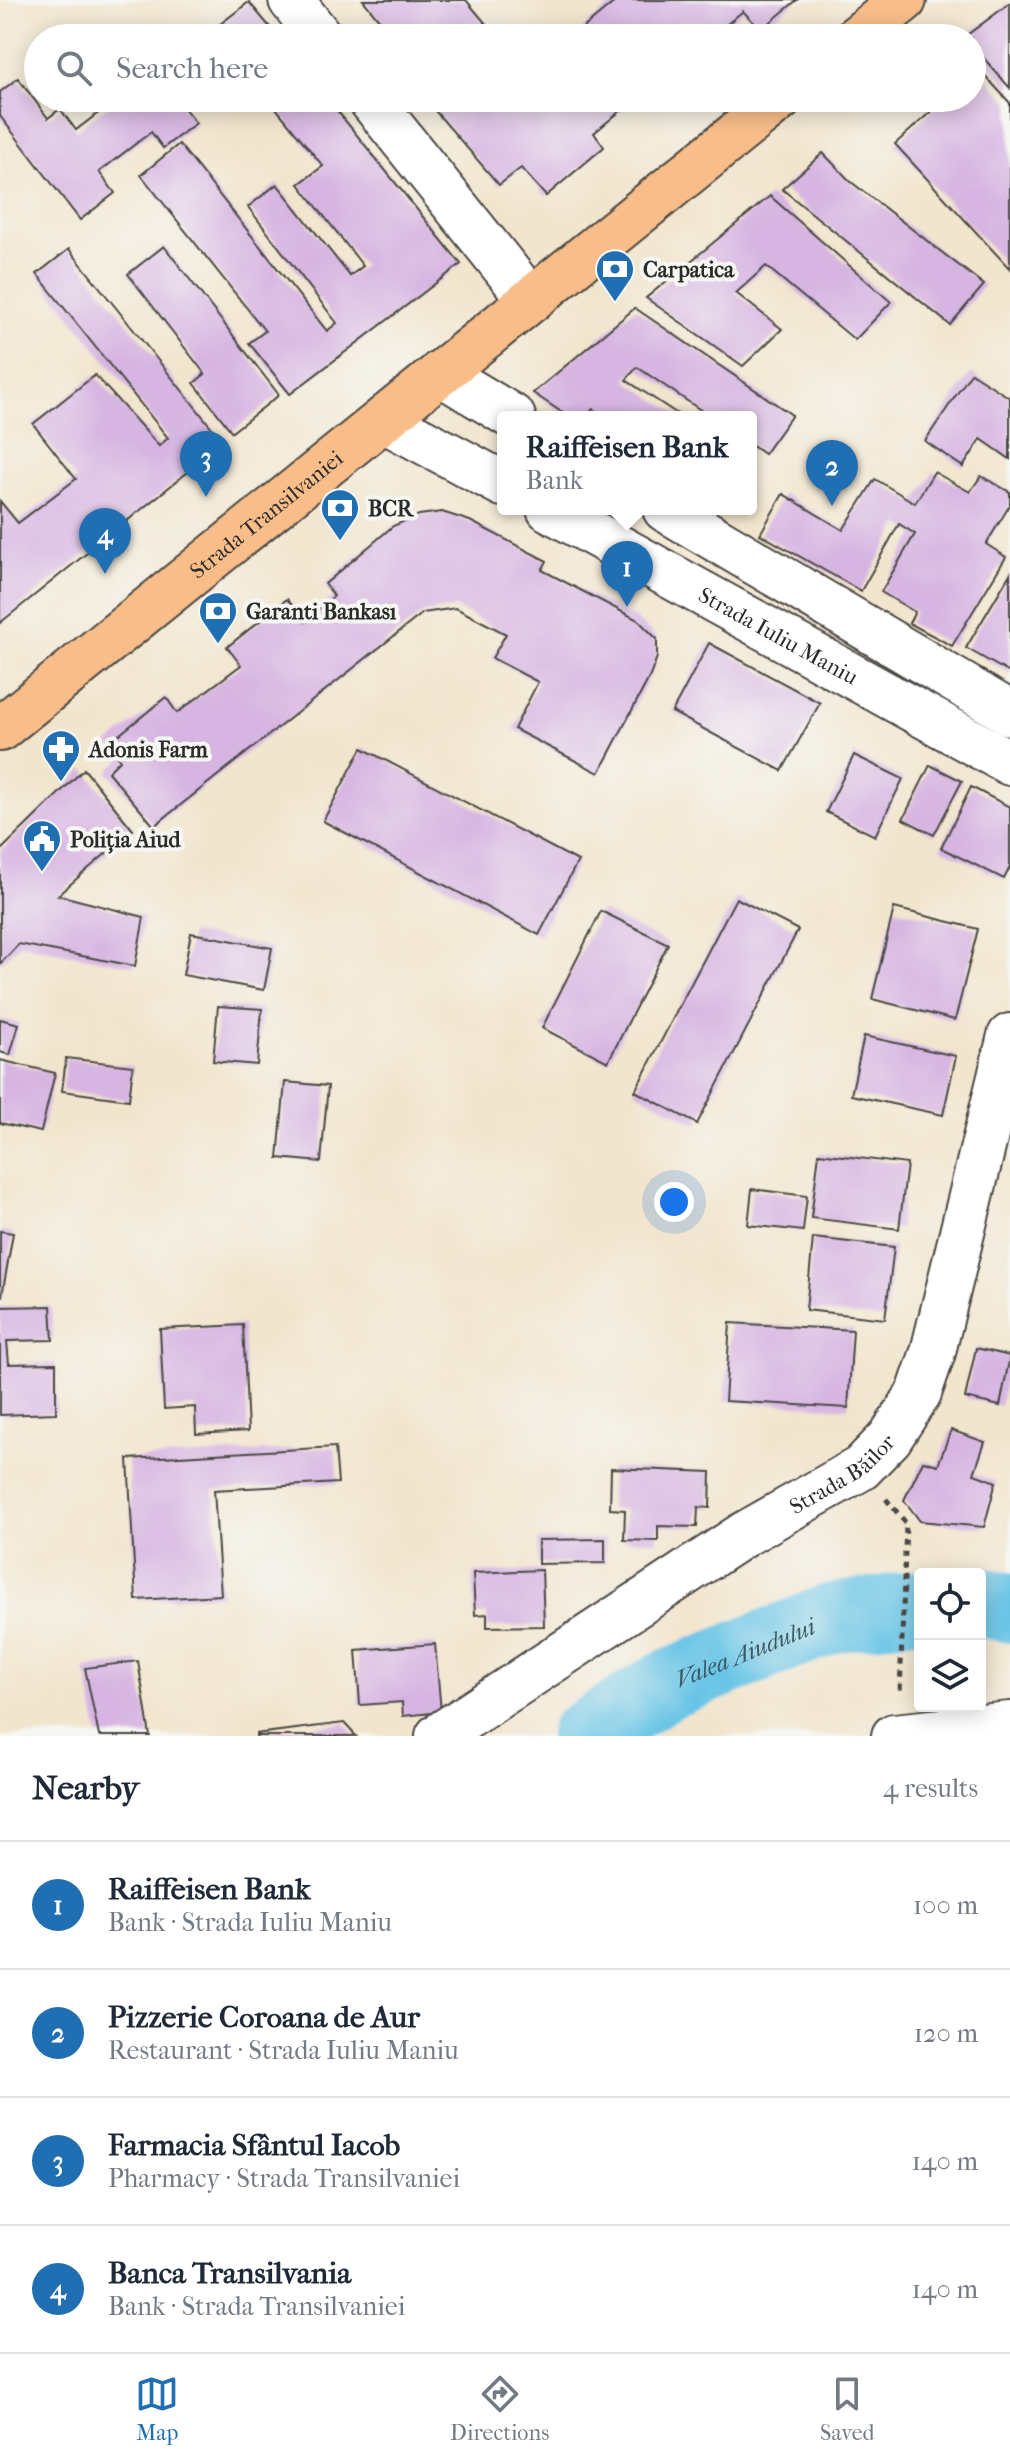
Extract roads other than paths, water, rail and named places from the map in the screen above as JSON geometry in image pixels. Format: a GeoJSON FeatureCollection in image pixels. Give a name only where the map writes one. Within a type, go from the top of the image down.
{"type":"FeatureCollection","features":[{"type":"Feature","properties":{"kind":"main road"},"geometry":{"type":"LineString","coordinates":[[874,24],[904,0]]}},
{"type":"Feature","properties":{"kind":"main road","name":"Strada Transilvaniei"},"geometry":{"type":"LineString","coordinates":[[0,729],[384,420],[529,298],[763,112]]}},
{"type":"Feature","properties":{"kind":"street"},"geometry":{"type":"LineString","coordinates":[[291,0],[310,24]]}},
{"type":"Feature","properties":{"kind":"street"},"geometry":{"type":"LineString","coordinates":[[380,112],[529,298]]}},
{"type":"Feature","properties":{"kind":"street"},"geometry":{"type":"LineString","coordinates":[[440,373],[503,411]]}},
{"type":"Feature","properties":{"kind":"street"},"geometry":{"type":"LineString","coordinates":[[384,420],[497,481]]}},
{"type":"Feature","properties":{"kind":"street","name":"Strada Iuliu Maniu"},"geometry":{"type":"LineString","coordinates":[[560,515],[1010,763]]}},
{"type":"Feature","properties":{"kind":"street"},"geometry":{"type":"LineString","coordinates":[[675,515],[1010,713]]}},
{"type":"Feature","properties":{"kind":"street","name":"Strada Băilor"},"geometry":{"type":"LineString","coordinates":[[438,1736],[743,1535],[861,1468],[890,1438],[919,1393],[933,1352],[1010,1036]]}},
{"type":"Feature","properties":{"kind":"street"},"geometry":{"type":"LineString","coordinates":[[897,1735],[1010,1724]]}},
{"type":"Feature","properties":{"kind":"waterway","name":"Valea Aiudului"},"geometry":{"type":"LineString","coordinates":[[986,1603],[1010,1608]]}},
{"type":"Feature","properties":{"kind":"waterway","name":"Valea Aiudului"},"geometry":{"type":"LineString","coordinates":[[584,1736],[666,1685],[832,1618],[914,1606]]}},
{"type":"Feature","properties":{"kind":"place","name":"Carpatica"},"geometry":{"type":"Point","coordinates":[615,303]}},
{"type":"Feature","properties":{"kind":"place","name":"Farmacia Sfântul Iacob"},"geometry":{"type":"Point","coordinates":[206,497]}},
{"type":"Feature","properties":{"kind":"place","name":"Pizzerie Coroana de Aur"},"geometry":{"type":"Point","coordinates":[832,506]}},
{"type":"Feature","properties":{"kind":"place","name":"BCR"},"geometry":{"type":"Point","coordinates":[340,542]}},
{"type":"Feature","properties":{"kind":"place","name":"Banca Transilvania"},"geometry":{"type":"Point","coordinates":[105,574]}},
{"type":"Feature","properties":{"kind":"place","name":"Raiffeisen Bank"},"geometry":{"type":"Point","coordinates":[627,607]}},
{"type":"Feature","properties":{"kind":"place","name":"Garanti Bankası"},"geometry":{"type":"Point","coordinates":[218,645]}},
{"type":"Feature","properties":{"kind":"place","name":"Adonis Farm"},"geometry":{"type":"Point","coordinates":[61,783]}},
{"type":"Feature","properties":{"kind":"place","name":"Poliția Aiud"},"geometry":{"type":"Point","coordinates":[42,873]}}]}
